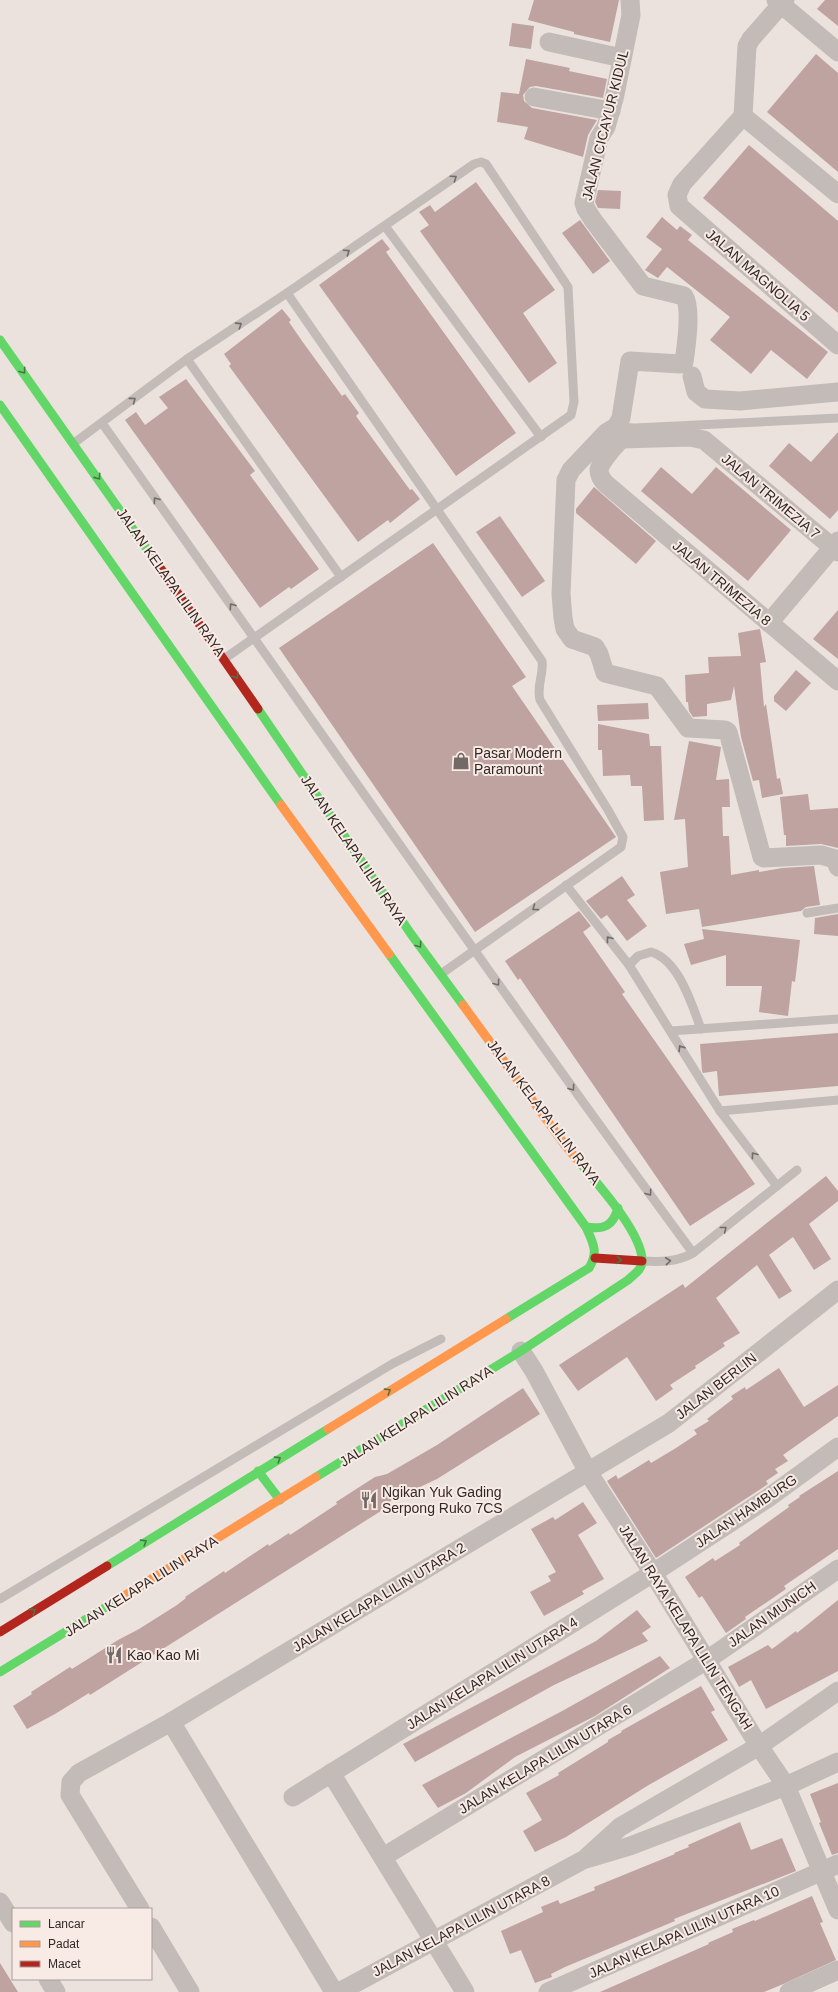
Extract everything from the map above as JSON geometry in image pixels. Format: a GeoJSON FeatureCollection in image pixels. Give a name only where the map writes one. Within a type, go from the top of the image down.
{"type":"FeatureCollection","features":[{"type":"Feature","properties":{"kind":"street","name":"JALAN CICAYUR KIDUL"},"geometry":{"type":"LineString","coordinates":[[630,0],[631,15],[611,111],[596,148],[585,195],[586,209],[643,286],[682,294],[687,301],[685,356],[683,364],[630,361],[622,416],[616,426],[606,433],[572,470],[566,480],[561,594],[565,629],[572,639],[595,647],[599,654],[604,673],[657,686],[688,728],[725,730],[728,732],[760,853],[763,858],[820,855],[835,859],[838,867]]}},
{"type":"Feature","properties":{"kind":"street"},"geometry":{"type":"LineString","coordinates":[[838,52],[781,1],[746,46],[743,116],[838,194]]}},
{"type":"Feature","properties":{"kind":"street"},"geometry":{"type":"LineString","coordinates":[[549,42],[622,58]]}},
{"type":"Feature","properties":{"kind":"street"},"geometry":{"type":"LineString","coordinates":[[534,97],[611,111]]}},
{"type":"Feature","properties":{"kind":"street","name":"JALAN MAGNOLIA 5"},"geometry":{"type":"LineString","coordinates":[[743,116],[682,184],[677,195],[678,206],[838,345]]}},
{"type":"Feature","properties":{"kind":"street","name":"JALAN KELAPA LILIN RAYA"},"geometry":{"type":"LineString","coordinates":[[0,340],[224,658],[411,934],[565,1145],[618,1208],[640,1249],[642,1261],[640,1269],[628,1280],[521,1351],[0,1672]]}},
{"type":"Feature","properties":{"kind":"street"},"geometry":{"type":"LineString","coordinates":[[692,376],[696,392],[705,399],[740,401],[838,392]]}},
{"type":"Feature","properties":{"kind":"street"},"geometry":{"type":"LineString","coordinates":[[0,405],[279,802],[586,1227],[593,1242],[595,1258],[589,1268],[402,1382],[0,1632]]}},
{"type":"Feature","properties":{"kind":"street","name":"JALAN TRIMEZIA 8"},"geometry":{"type":"LineString","coordinates":[[704,440],[690,437],[622,439],[617,443],[600,468],[600,475],[606,484],[838,681]]}},
{"type":"Feature","properties":{"kind":"street","name":"JALAN TRIMEZIA 7"},"geometry":{"type":"LineString","coordinates":[[704,440],[836,547]]}},
{"type":"Feature","properties":{"kind":"street"},"geometry":{"type":"LineString","coordinates":[[769,623],[836,547]]}},
{"type":"Feature","properties":{"kind":"street"},"geometry":{"type":"LineString","coordinates":[[586,1227],[597,1229],[606,1228],[616,1217],[618,1208]]}},
{"type":"Feature","properties":{"kind":"street"},"geometry":{"type":"LineString","coordinates":[[595,1258],[642,1261]]}},
{"type":"Feature","properties":{"kind":"street","name":"JALAN BERLIN"},"geometry":{"type":"LineString","coordinates":[[588,1472],[669,1423],[838,1290]]}},
{"type":"Feature","properties":{"kind":"street","name":"JALAN RAYA KELAPA LILIN TENGAH"},"geometry":{"type":"LineString","coordinates":[[521,1351],[534,1371],[588,1472],[653,1573],[759,1746],[786,1786],[820,1872],[838,1910]]}},
{"type":"Feature","properties":{"kind":"street","name":"JALAN HAMBURG"},"geometry":{"type":"LineString","coordinates":[[653,1573],[768,1498],[838,1447]]}},
{"type":"Feature","properties":{"kind":"street"},"geometry":{"type":"LineString","coordinates":[[258,1471],[280,1500]]}},
{"type":"Feature","properties":{"kind":"street","name":"JALAN KELAPA LILIN UTARA 2"},"geometry":{"type":"LineString","coordinates":[[139,1908],[70,1795],[71,1782],[79,1773],[171,1722],[588,1472]]}},
{"type":"Feature","properties":{"kind":"street","name":"JALAN MUNICH"},"geometry":{"type":"LineString","coordinates":[[707,1660],[838,1569]]}},
{"type":"Feature","properties":{"kind":"street","name":"JALAN KELAPA LILIN UTARA 4"},"geometry":{"type":"LineString","coordinates":[[293,1797],[653,1573]]}},
{"type":"Feature","properties":{"kind":"street","name":"JALAN KELAPA LILIN UTARA 6"},"geometry":{"type":"LineString","coordinates":[[383,1858],[707,1660]]}},
{"type":"Feature","properties":{"kind":"street","name":"JALAN KELAPA LILIN UTARA 8"},"geometry":{"type":"LineString","coordinates":[[583,1860],[620,1827],[759,1746],[838,1691]]}},
{"type":"Feature","properties":{"kind":"street"},"geometry":{"type":"LineString","coordinates":[[171,1722],[334,1992]]}},
{"type":"Feature","properties":{"kind":"street","name":"JALAN KELAPA LILIN UTARA 8"},"geometry":{"type":"LineString","coordinates":[[339,1992],[583,1860],[630,1846],[786,1786],[838,1762]]}},
{"type":"Feature","properties":{"kind":"street"},"geometry":{"type":"LineString","coordinates":[[331,1773],[432,1941],[465,1992]]}},
{"type":"Feature","properties":{"kind":"street","name":"JALAN KELAPA LILIN UTARA 10"},"geometry":{"type":"LineString","coordinates":[[548,1992],[838,1864]]}},
{"type":"Feature","properties":{"kind":"street"},"geometry":{"type":"LineString","coordinates":[[0,1902],[12,1921]]}},
{"type":"Feature","properties":{"kind":"street"},"geometry":{"type":"LineString","coordinates":[[152,1929],[190,1992]]}},
{"type":"Feature","properties":{"kind":"street"},"geometry":{"type":"LineString","coordinates":[[789,1992],[838,1970]]}},
{"type":"Feature","properties":{"kind":"street"},"geometry":{"type":"LineString","coordinates":[[49,1980],[56,1992]]}},
{"type":"Feature","properties":{"kind":"lane"},"geometry":{"type":"LineString","coordinates":[[74,443],[187,359],[288,293],[474,164],[481,162],[486,164],[569,289],[574,407],[568,419],[255,638],[224,658]]}},
{"type":"Feature","properties":{"kind":"lane"},"geometry":{"type":"LineString","coordinates":[[385,226],[541,437]]}},
{"type":"Feature","properties":{"kind":"lane"},"geometry":{"type":"LineString","coordinates":[[288,293],[542,661],[539,690],[540,700],[623,837],[621,847],[441,974]]}},
{"type":"Feature","properties":{"kind":"lane"},"geometry":{"type":"LineString","coordinates":[[187,359],[341,577]]}},
{"type":"Feature","properties":{"kind":"lane"},"geometry":{"type":"LineString","coordinates":[[616,426],[635,428],[838,418]]}},
{"type":"Feature","properties":{"kind":"lane"},"geometry":{"type":"LineString","coordinates":[[102,423],[255,638],[474,951],[693,1253]]}},
{"type":"Feature","properties":{"kind":"lane"},"geometry":{"type":"LineString","coordinates":[[566,885],[629,965],[720,1110],[777,1186]]}},
{"type":"Feature","properties":{"kind":"lane"},"geometry":{"type":"LineString","coordinates":[[807,913],[838,908]]}},
{"type":"Feature","properties":{"kind":"lane"},"geometry":{"type":"LineString","coordinates":[[629,965],[638,956],[652,952],[664,958],[676,972],[687,993],[701,1029]]}},
{"type":"Feature","properties":{"kind":"lane"},"geometry":{"type":"LineString","coordinates":[[670,1031],[838,1019]]}},
{"type":"Feature","properties":{"kind":"lane"},"geometry":{"type":"LineString","coordinates":[[720,1110],[838,1100]]}},
{"type":"Feature","properties":{"kind":"lane"},"geometry":{"type":"LineString","coordinates":[[642,1261],[659,1262],[681,1260],[693,1253],[797,1170]]}},
{"type":"Feature","properties":{"kind":"lane"},"geometry":{"type":"LineString","coordinates":[[0,1599],[392,1364],[441,1340]]}},
{"type":"Feature","properties":{"kind":"lane"},"geometry":{"type":"LineString","coordinates":[[392,1364],[402,1382]]}},
{"type":"Feature","properties":{"kind":"building"},"geometry":{"type":"Polygon","coordinates":[[[534,0],[619,0],[610,42],[574,34],[574,32],[528,20],[534,0]]]}},
{"type":"Feature","properties":{"kind":"building"},"geometry":{"type":"Polygon","coordinates":[[[825,0],[838,0],[838,26],[817,9],[825,0]]]}},
{"type":"Feature","properties":{"kind":"building"},"geometry":{"type":"Polygon","coordinates":[[[512,23],[534,26],[531,49],[509,46],[512,23]]]}},
{"type":"Feature","properties":{"kind":"building"},"geometry":{"type":"Polygon","coordinates":[[[816,54],[838,73],[838,172],[767,112],[816,54]]]}},
{"type":"Feature","properties":{"kind":"building"},"geometry":{"type":"Polygon","coordinates":[[[526,59],[570,68],[569,71],[607,79],[603,98],[536,86],[530,87],[523,95],[524,101],[532,108],[597,120],[588,135],[583,157],[524,139],[528,127],[497,122],[501,92],[519,94],[526,59]]]}},
{"type":"Feature","properties":{"kind":"building"},"geometry":{"type":"Polygon","coordinates":[[[749,145],[838,221],[838,313],[703,198],[749,145]]]}},
{"type":"Feature","properties":{"kind":"building"},"geometry":{"type":"Polygon","coordinates":[[[476,182],[555,290],[523,313],[557,363],[529,383],[420,231],[429,225],[419,212],[430,205],[435,212],[476,182]]]}},
{"type":"Feature","properties":{"kind":"building"},"geometry":{"type":"Polygon","coordinates":[[[598,190],[621,191],[620,209],[598,208],[595,202],[598,190]]]}},
{"type":"Feature","properties":{"kind":"building"},"geometry":{"type":"Polygon","coordinates":[[[662,217],[677,230],[680,226],[692,235],[688,240],[828,352],[807,379],[771,350],[751,374],[710,340],[730,317],[667,267],[658,278],[645,270],[662,249],[646,237],[662,217]]]}},
{"type":"Feature","properties":{"kind":"building"},"geometry":{"type":"Polygon","coordinates":[[[580,220],[610,261],[593,274],[562,233],[580,220]]]}},
{"type":"Feature","properties":{"kind":"building"},"geometry":{"type":"Polygon","coordinates":[[[382,239],[390,249],[386,252],[516,433],[456,476],[319,285],[382,239]]]}},
{"type":"Feature","properties":{"kind":"building"},"geometry":{"type":"Polygon","coordinates":[[[282,309],[291,320],[289,322],[302,341],[342,396],[345,394],[359,413],[356,416],[410,490],[412,489],[420,499],[390,523],[388,520],[358,542],[229,366],[231,364],[224,354],[282,309]]]}},
{"type":"Feature","properties":{"kind":"building"},"geometry":{"type":"Polygon","coordinates":[[[186,379],[255,471],[250,475],[319,569],[291,589],[289,587],[260,608],[125,420],[136,412],[145,425],[168,408],[159,397],[186,379]]]}},
{"type":"Feature","properties":{"kind":"building"},"geometry":{"type":"Polygon","coordinates":[[[838,432],[838,510],[830,519],[769,466],[789,443],[811,462],[838,432]]]}},
{"type":"Feature","properties":{"kind":"building"},"geometry":{"type":"Polygon","coordinates":[[[661,467],[692,494],[716,467],[791,530],[748,581],[641,491],[661,467]]]}},
{"type":"Feature","properties":{"kind":"building"},"geometry":{"type":"Polygon","coordinates":[[[594,487],[656,541],[636,564],[576,513],[576,509],[594,487]]]}},
{"type":"Feature","properties":{"kind":"building"},"geometry":{"type":"Polygon","coordinates":[[[500,516],[545,581],[522,597],[476,532],[500,516]]]}},
{"type":"Feature","properties":{"kind":"building","name":"Pasar Modern Paramount"},"geometry":{"type":"Polygon","coordinates":[[[433,543],[526,677],[512,686],[616,837],[475,932],[279,648],[433,543]]]}},
{"type":"Feature","properties":{"kind":"building"},"geometry":{"type":"Polygon","coordinates":[[[838,610],[838,659],[813,639],[838,610]]]}},
{"type":"Feature","properties":{"kind":"building"},"geometry":{"type":"Polygon","coordinates":[[[760,629],[766,662],[760,663],[764,707],[766,704],[777,779],[780,778],[783,794],[762,798],[759,780],[753,781],[741,737],[734,686],[731,700],[707,704],[707,716],[693,717],[689,711],[688,702],[686,702],[685,675],[709,673],[708,657],[741,656],[738,633],[760,629]]]}},
{"type":"Feature","properties":{"kind":"building"},"geometry":{"type":"Polygon","coordinates":[[[796,670],[811,683],[786,711],[774,701],[774,696],[796,670]]]}},
{"type":"Feature","properties":{"kind":"building"},"geometry":{"type":"Polygon","coordinates":[[[648,703],[649,719],[598,721],[597,705],[648,703]]]}},
{"type":"Feature","properties":{"kind":"building"},"geometry":{"type":"Polygon","coordinates":[[[598,724],[649,734],[650,746],[661,746],[664,820],[644,821],[642,786],[631,786],[630,775],[603,776],[602,750],[598,750],[598,724]]]}},
{"type":"Feature","properties":{"kind":"building"},"geometry":{"type":"Polygon","coordinates":[[[689,741],[721,747],[716,780],[729,779],[730,807],[722,807],[723,836],[729,836],[731,875],[759,870],[759,872],[782,868],[814,866],[820,905],[806,907],[801,911],[702,927],[699,909],[666,914],[660,872],[688,867],[685,819],[674,820],[689,741]]]}},
{"type":"Feature","properties":{"kind":"building"},"geometry":{"type":"Polygon","coordinates":[[[808,794],[810,810],[838,808],[838,848],[821,844],[786,846],[786,835],[784,835],[780,797],[808,794]]]}},
{"type":"Feature","properties":{"kind":"building"},"geometry":{"type":"Polygon","coordinates":[[[622,876],[635,895],[627,900],[647,926],[627,941],[607,915],[601,919],[586,901],[622,876]]]}},
{"type":"Feature","properties":{"kind":"building"},"geometry":{"type":"Polygon","coordinates":[[[579,911],[591,926],[583,932],[625,992],[622,994],[755,1184],[690,1226],[520,978],[518,980],[505,961],[579,911]]]}},
{"type":"Feature","properties":{"kind":"building"},"geometry":{"type":"Polygon","coordinates":[[[838,914],[838,936],[814,934],[815,918],[838,914]]]}},
{"type":"Feature","properties":{"kind":"building"},"geometry":{"type":"Polygon","coordinates":[[[702,929],[800,940],[795,982],[792,981],[788,1016],[759,1012],[762,986],[726,986],[726,955],[691,965],[684,944],[704,939],[702,929]]]}},
{"type":"Feature","properties":{"kind":"building"},"geometry":{"type":"Polygon","coordinates":[[[838,1033],[838,1086],[719,1096],[717,1071],[703,1073],[702,1071],[700,1044],[838,1033]]]}},
{"type":"Feature","properties":{"kind":"building"},"geometry":{"type":"Polygon","coordinates":[[[826,1176],[838,1191],[838,1201],[809,1224],[831,1259],[814,1270],[793,1237],[769,1255],[792,1291],[779,1299],[757,1265],[716,1298],[740,1333],[723,1343],[725,1346],[670,1385],[673,1389],[656,1401],[627,1357],[578,1391],[559,1365],[683,1284],[685,1288],[826,1176]]]}},
{"type":"Feature","properties":{"kind":"building"},"geometry":{"type":"Polygon","coordinates":[[[779,1368],[804,1407],[838,1385],[838,1416],[783,1455],[788,1461],[775,1469],[778,1473],[766,1481],[768,1484],[656,1558],[607,1481],[616,1475],[618,1479],[649,1460],[651,1463],[676,1448],[697,1434],[694,1430],[709,1421],[707,1419],[733,1399],[731,1396],[745,1387],[746,1390],[779,1368]]]}},
{"type":"Feature","properties":{"kind":"building"},"geometry":{"type":"Polygon","coordinates":[[[523,1388],[540,1414],[437,1479],[390,1501],[392,1504],[90,1695],[89,1693],[27,1729],[13,1706],[32,1694],[31,1692],[70,1667],[72,1669],[118,1640],[139,1629],[177,1605],[186,1598],[185,1597],[224,1571],[225,1573],[268,1544],[269,1546],[289,1533],[290,1535],[337,1504],[336,1502],[375,1477],[387,1474],[437,1445],[523,1388]]]}},
{"type":"Feature","properties":{"kind":"building"},"geometry":{"type":"Polygon","coordinates":[[[838,1471],[838,1549],[784,1586],[786,1589],[745,1617],[746,1619],[726,1633],[702,1596],[699,1598],[685,1577],[713,1558],[715,1561],[740,1545],[739,1543],[789,1507],[788,1505],[800,1497],[799,1496],[838,1471]]]}},
{"type":"Feature","properties":{"kind":"building"},"geometry":{"type":"Polygon","coordinates":[[[583,1502],[597,1523],[578,1535],[604,1579],[582,1591],[584,1594],[544,1616],[530,1592],[551,1581],[548,1576],[556,1572],[531,1529],[553,1517],[555,1520],[583,1502]]]}},
{"type":"Feature","properties":{"kind":"building"},"geometry":{"type":"Polygon","coordinates":[[[838,1600],[838,1671],[766,1709],[751,1680],[739,1687],[728,1667],[768,1645],[772,1649],[796,1631],[797,1633],[838,1600]]]}},
{"type":"Feature","properties":{"kind":"building"},"geometry":{"type":"Polygon","coordinates":[[[637,1610],[651,1627],[642,1633],[648,1641],[554,1685],[415,1762],[403,1744],[596,1641],[637,1610]]]}},
{"type":"Feature","properties":{"kind":"building"},"geometry":{"type":"Polygon","coordinates":[[[660,1656],[670,1668],[595,1716],[515,1757],[466,1793],[438,1808],[422,1785],[564,1710],[660,1656]]]}},
{"type":"Feature","properties":{"kind":"building"},"geometry":{"type":"Polygon","coordinates":[[[701,1686],[715,1710],[711,1712],[728,1740],[647,1786],[566,1837],[535,1852],[523,1831],[542,1820],[526,1793],[559,1775],[558,1773],[608,1742],[608,1740],[622,1732],[621,1731],[701,1686]]]}},
{"type":"Feature","properties":{"kind":"building"},"geometry":{"type":"Polygon","coordinates":[[[838,1783],[838,1853],[832,1855],[819,1823],[821,1822],[810,1794],[838,1783]]]}},
{"type":"Feature","properties":{"kind":"building"},"geometry":{"type":"Polygon","coordinates":[[[740,1822],[751,1850],[782,1838],[796,1871],[674,1919],[675,1921],[565,1967],[551,1974],[552,1977],[535,1983],[521,1950],[510,1954],[501,1931],[543,1912],[541,1907],[558,1900],[560,1904],[595,1890],[594,1887],[675,1854],[674,1853],[689,1847],[688,1845],[740,1822]]]}},
{"type":"Feature","properties":{"kind":"building"},"geometry":{"type":"Polygon","coordinates":[[[812,1896],[823,1922],[820,1923],[836,1960],[781,1985],[764,1992],[600,1992],[709,1944],[708,1943],[733,1932],[732,1929],[754,1920],[755,1921],[812,1896]]]}},
{"type":"Feature","properties":{"kind":"building"},"geometry":{"type":"Polygon","coordinates":[[[0,1963],[18,1992],[0,1992],[0,1963]]]}},
{"type":"Feature","properties":{"kind":"traffic: fast"},"geometry":{"type":"LineString","coordinates":[[0,340],[161,569]]}},
{"type":"Feature","properties":{"kind":"traffic: fast"},"geometry":{"type":"LineString","coordinates":[[0,405],[281,805]]}},
{"type":"Feature","properties":{"kind":"traffic: fast"},"geometry":{"type":"LineString","coordinates":[[258,709],[411,934],[463,1005]]}},
{"type":"Feature","properties":{"kind":"traffic: fast"},"geometry":{"type":"LineString","coordinates":[[389,954],[586,1227],[593,1243],[594,1257],[589,1268],[506,1319]]}},
{"type":"Feature","properties":{"kind":"traffic: fast"},"geometry":{"type":"LineString","coordinates":[[316,1477],[521,1351],[635,1274],[642,1264],[640,1250],[635,1237],[618,1209],[580,1163]]}},
{"type":"Feature","properties":{"kind":"traffic: fast"},"geometry":{"type":"LineString","coordinates":[[586,1227],[598,1228],[607,1225],[613,1219],[618,1208]]}},
{"type":"Feature","properties":{"kind":"traffic: fast"},"geometry":{"type":"LineString","coordinates":[[107,1566],[328,1429]]}},
{"type":"Feature","properties":{"kind":"traffic: fast"},"geometry":{"type":"LineString","coordinates":[[258,1471],[280,1500]]}},
{"type":"Feature","properties":{"kind":"traffic: fast"},"geometry":{"type":"LineString","coordinates":[[0,1672],[119,1599]]}},
{"type":"Feature","properties":{"kind":"traffic: slow"},"geometry":{"type":"LineString","coordinates":[[281,805],[389,954]]}},
{"type":"Feature","properties":{"kind":"traffic: slow"},"geometry":{"type":"LineString","coordinates":[[463,1005],[565,1145],[580,1163]]}},
{"type":"Feature","properties":{"kind":"traffic: slow"},"geometry":{"type":"LineString","coordinates":[[328,1429],[506,1319]]}},
{"type":"Feature","properties":{"kind":"traffic: slow"},"geometry":{"type":"LineString","coordinates":[[119,1599],[316,1477]]}},
{"type":"Feature","properties":{"kind":"traffic: jam"},"geometry":{"type":"LineString","coordinates":[[161,569],[258,709]]}},
{"type":"Feature","properties":{"kind":"traffic: jam"},"geometry":{"type":"LineString","coordinates":[[595,1258],[642,1261]]}},
{"type":"Feature","properties":{"kind":"traffic: jam"},"geometry":{"type":"LineString","coordinates":[[0,1632],[107,1566]]}},
{"type":"Feature","properties":{"kind":"place","name":"Pasar Modern Paramount"},"geometry":{"type":"Point","coordinates":[461,761]}},
{"type":"Feature","properties":{"kind":"place","name":"Ngikan Yuk Gading Serpong Ruko 7CS"},"geometry":{"type":"Point","coordinates":[369,1500]}},
{"type":"Feature","properties":{"kind":"place","name":"Kao Kao Mi"},"geometry":{"type":"Point","coordinates":[114,1655]}}]}
